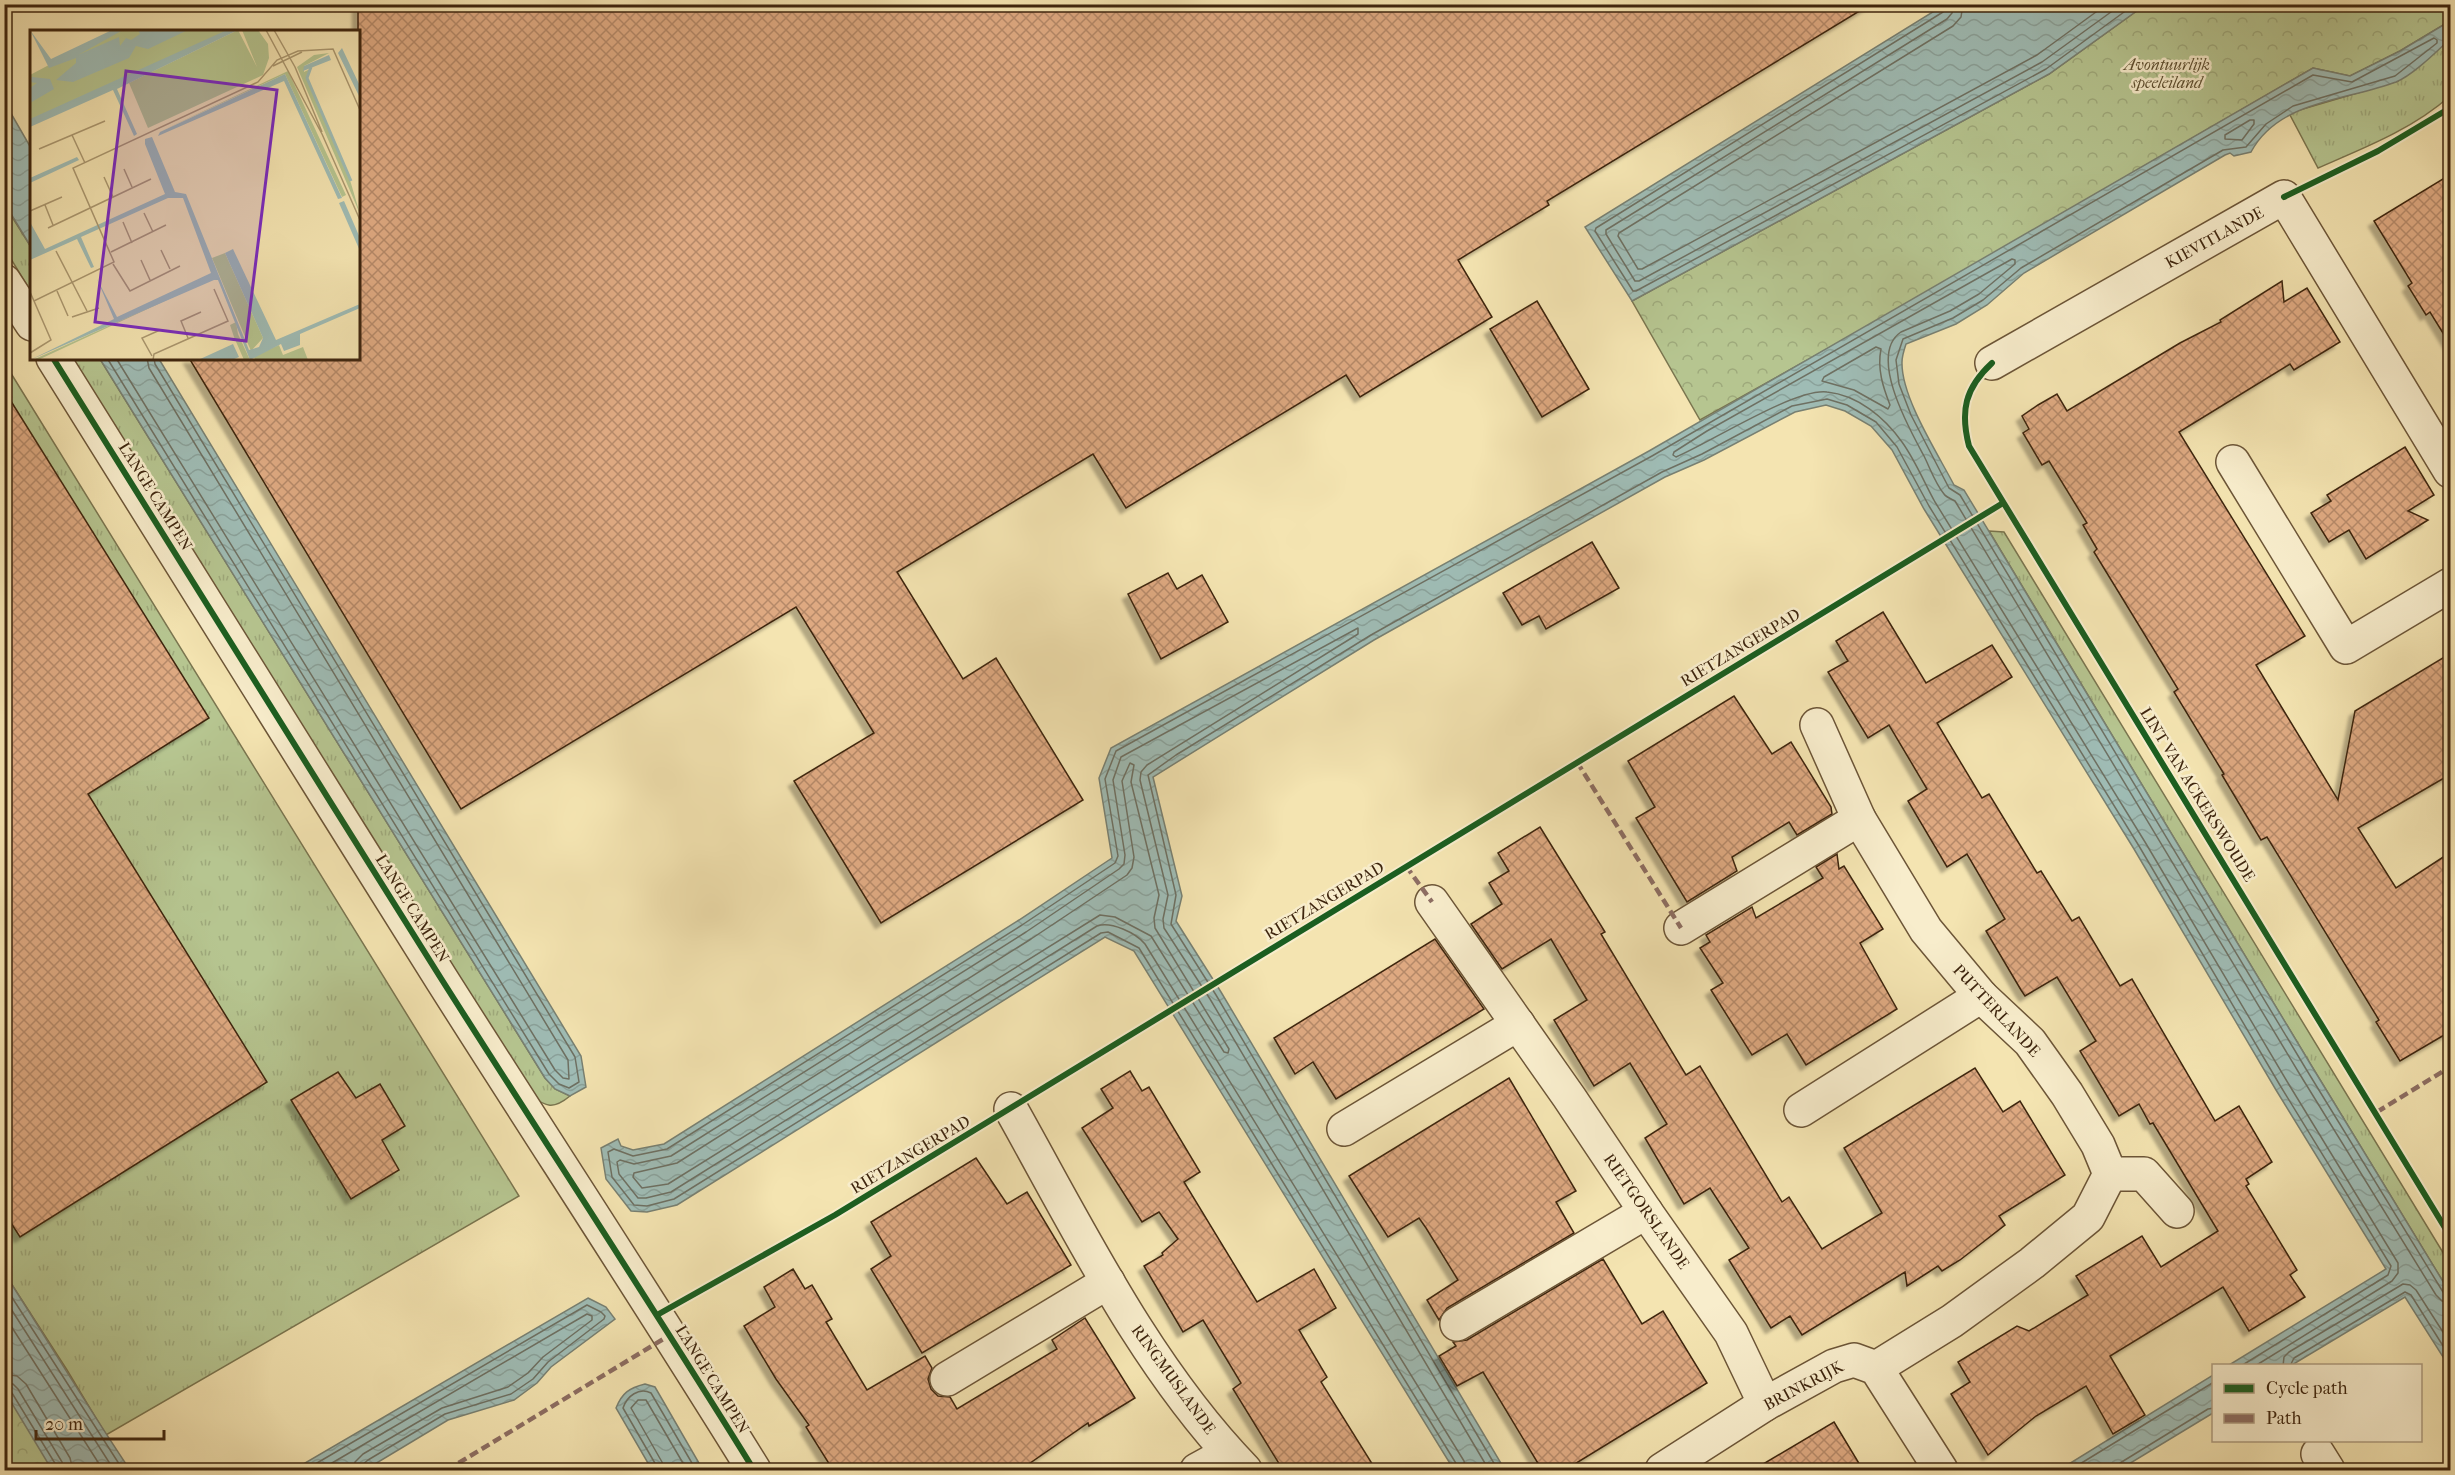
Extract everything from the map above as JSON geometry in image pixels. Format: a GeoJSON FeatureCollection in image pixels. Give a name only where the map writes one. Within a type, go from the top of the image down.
{"type":"FeatureCollection","features":[{"type":"Feature","properties":{"kind":"street","name":"KIEVITLANDE"},"geometry":{"type":"LineString","coordinates":[[1992,363],[2284,197],[2451,471]]}},
{"type":"Feature","properties":{"kind":"street"},"geometry":{"type":"LineString","coordinates":[[4,281],[30,321]]}},
{"type":"Feature","properties":{"kind":"street","name":"LANGE CAMPEN"},"geometry":{"type":"LineString","coordinates":[[54,360],[448,989],[754,1470]]}},
{"type":"Feature","properties":{"kind":"street"},"geometry":{"type":"LineString","coordinates":[[2233,462],[2346,647],[2451,585]]}},
{"type":"Feature","properties":{"kind":"street","name":"PUTTERLANDE"},"geometry":{"type":"LineString","coordinates":[[1817,725],[1859,819],[1926,930],[1981,996],[2030,1042],[2067,1094],[2098,1145],[2110,1174]]}},
{"type":"Feature","properties":{"kind":"street"},"geometry":{"type":"LineString","coordinates":[[1681,928],[1859,819]]}},
{"type":"Feature","properties":{"kind":"street","name":"RIETGORSLANDE"},"geometry":{"type":"LineString","coordinates":[[1432,902],[1731,1333],[1765,1404]]}},
{"type":"Feature","properties":{"kind":"street"},"geometry":{"type":"LineString","coordinates":[[1801,1110],[1981,996]]}},
{"type":"Feature","properties":{"kind":"street"},"geometry":{"type":"LineString","coordinates":[[1344,1129],[1518,1024]]}},
{"type":"Feature","properties":{"kind":"street","name":"RINGMUSLANDE"},"geometry":{"type":"LineString","coordinates":[[1011,1109],[1108,1282],[1154,1357],[1236,1462]]}},
{"type":"Feature","properties":{"kind":"street"},"geometry":{"type":"LineString","coordinates":[[1941,1470],[1876,1368],[1952,1321],[2032,1263],[2088,1217],[2110,1174],[2144,1174],[2177,1210]]}},
{"type":"Feature","properties":{"kind":"street"},"geometry":{"type":"LineString","coordinates":[[1457,1324],[1646,1212]]}},
{"type":"Feature","properties":{"kind":"street"},"geometry":{"type":"LineString","coordinates":[[947,1379],[1108,1282]]}},
{"type":"Feature","properties":{"kind":"street","name":"BRINKRIJK"},"geometry":{"type":"LineString","coordinates":[[1662,1470],[1765,1404],[1834,1366],[1854,1360],[1876,1368]]}},
{"type":"Feature","properties":{"kind":"street"},"geometry":{"type":"LineString","coordinates":[[1197,1470],[1236,1462]]}},
{"type":"Feature","properties":{"kind":"green space","name":"Avontuurlijk speeleiland"},"geometry":{"type":"Polygon","coordinates":[[[2145,5],[2450,5],[2450,21],[2400,51],[2350,76],[2313,68],[1870,325],[1700,420],[1632,301],[2049,74],[2145,5]]]}},
{"type":"Feature","properties":{"kind":"green space"},"geometry":{"type":"Polygon","coordinates":[[[2450,39],[2450,96],[2436,108],[2404,128],[2318,168],[2290,115],[2296,111],[2398,81],[2450,39]]]}},
{"type":"Feature","properties":{"kind":"green space"},"geometry":{"type":"Polygon","coordinates":[[[4,204],[30,245],[30,290],[5,249],[4,204]]]}},
{"type":"Feature","properties":{"kind":"green space"},"geometry":{"type":"Polygon","coordinates":[[[74,360],[101,360],[545,1078],[555,1089],[570,1096],[559,1103],[550,1105],[529,1095],[74,360]]]}},
{"type":"Feature","properties":{"kind":"green space"},"geometry":{"type":"Polygon","coordinates":[[[4,362],[519,1196],[106,1435],[5,1274],[4,362]]]}},
{"type":"Feature","properties":{"kind":"green space"},"geometry":{"type":"Polygon","coordinates":[[[1989,531],[2004,532],[2450,1264],[2450,1293],[2311,1065],[1989,531]]]}},
{"type":"Feature","properties":{"kind":"green space"},"geometry":{"type":"Polygon","coordinates":[[[5,1375],[62,1470],[5,1470],[5,1375]]]}},
{"type":"Feature","properties":{"kind":"water"},"geometry":{"type":"Polygon","coordinates":[[[1944,5],[2145,5],[2049,74],[1632,301],[1585,227],[1944,5]]]}},
{"type":"Feature","properties":{"kind":"water"},"geometry":{"type":"Polygon","coordinates":[[[2450,21],[2450,39],[2403,79],[2315,105],[2278,122],[2263,135],[2251,152],[2234,156],[2230,153],[2225,155],[2024,273],[1987,305],[1956,324],[1906,344],[1902,362],[1907,392],[1930,442],[1954,485],[1964,490],[2450,1293],[2450,1368],[2405,1297],[2294,1364],[2231,1364],[2386,1269],[2276,1090],[2134,849],[1924,509],[1892,450],[1871,426],[1845,411],[1826,405],[1795,412],[1704,460],[1665,477],[1374,640],[1153,777],[1182,896],[1176,921],[1221,992],[1505,1470],[1454,1470],[1134,951],[1105,937],[677,1205],[647,1212],[631,1211],[606,1179],[601,1148],[618,1139],[621,1146],[633,1150],[664,1144],[1019,920],[1112,858],[1099,778],[1111,748],[1649,451],[2313,68],[2350,76],[2400,51],[2450,21]]]}},
{"type":"Feature","properties":{"kind":"water"},"geometry":{"type":"Polygon","coordinates":[[[5,103],[30,146],[30,245],[5,204],[5,103]]]}},
{"type":"Feature","properties":{"kind":"water"},"geometry":{"type":"Polygon","coordinates":[[[101,360],[160,360],[581,1056],[586,1087],[570,1096],[555,1089],[545,1078],[101,360]]]}},
{"type":"Feature","properties":{"kind":"water"},"geometry":{"type":"Polygon","coordinates":[[[5,1274],[130,1470],[52,1470],[5,1392],[5,1274]]]}},
{"type":"Feature","properties":{"kind":"water"},"geometry":{"type":"Polygon","coordinates":[[[588,1298],[606,1307],[615,1319],[551,1367],[537,1383],[514,1400],[448,1420],[365,1470],[293,1470],[588,1298]]]}},
{"type":"Feature","properties":{"kind":"water"},"geometry":{"type":"Polygon","coordinates":[[[2212,1376],[2212,1414],[2119,1470],[2059,1470],[2212,1376]]]}},
{"type":"Feature","properties":{"kind":"water"},"geometry":{"type":"Polygon","coordinates":[[[645,1384],[655,1387],[703,1470],[652,1470],[616,1408],[627,1392],[645,1384]]]}},
{"type":"Feature","properties":{"kind":"building"},"geometry":{"type":"Polygon","coordinates":[[[358,4],[1871,4],[1547,201],[1549,205],[1458,260],[1492,317],[1360,397],[1346,375],[1126,508],[1093,454],[897,572],[963,679],[996,658],[1083,800],[881,923],[794,781],[874,733],[796,607],[461,809],[190,360],[360,360],[360,30],[358,30],[358,4]]]}},
{"type":"Feature","properties":{"kind":"building"},"geometry":{"type":"Polygon","coordinates":[[[2451,174],[2451,346],[2430,312],[2426,315],[2408,286],[2412,283],[2374,221],[2451,174]]]}},
{"type":"Feature","properties":{"kind":"building"},"geometry":{"type":"Polygon","coordinates":[[[2282,281],[2284,302],[2307,288],[2340,342],[2294,370],[2290,364],[2179,432],[2305,636],[2256,665],[2338,800],[2355,711],[2451,653],[2451,774],[2358,828],[2396,888],[2451,852],[2451,1031],[2400,1061],[2376,1022],[2379,1020],[2267,837],[2261,840],[2222,775],[2224,774],[2174,692],[2178,689],[2094,552],[2097,549],[2083,525],[2087,523],[2049,461],[2042,465],[2023,433],[2029,429],[2022,416],[2038,405],[2057,394],[2067,411],[2180,343],[2221,322],[2220,320],[2282,281]]]}},
{"type":"Feature","properties":{"kind":"building"},"geometry":{"type":"Polygon","coordinates":[[[1537,301],[1589,389],[1542,417],[1490,329],[1537,301]]]}},
{"type":"Feature","properties":{"kind":"building"},"geometry":{"type":"Polygon","coordinates":[[[4,390],[209,718],[88,794],[267,1082],[20,1237],[4,1212],[4,390]]]}},
{"type":"Feature","properties":{"kind":"building"},"geometry":{"type":"Polygon","coordinates":[[[2405,447],[2434,495],[2408,511],[2428,520],[2366,559],[2349,530],[2329,542],[2311,513],[2331,501],[2327,495],[2405,447]]]}},
{"type":"Feature","properties":{"kind":"building"},"geometry":{"type":"Polygon","coordinates":[[[1592,542],[1619,588],[1546,629],[1539,616],[1522,625],[1503,593],[1592,542]]]}},
{"type":"Feature","properties":{"kind":"building"},"geometry":{"type":"Polygon","coordinates":[[[1168,573],[1177,589],[1202,575],[1228,622],[1161,659],[1128,594],[1168,573]]]}},
{"type":"Feature","properties":{"kind":"building"},"geometry":{"type":"Polygon","coordinates":[[[1883,612],[1926,683],[1992,645],[2012,677],[1937,723],[1982,798],[1989,794],[2037,873],[2041,871],[2072,921],[2079,917],[2120,986],[2132,979],[2215,1121],[2239,1106],[2272,1162],[2246,1179],[2249,1184],[2246,1186],[2297,1270],[2290,1275],[2305,1297],[2249,1331],[2223,1287],[2110,1356],[2145,1415],[2113,1434],[2086,1386],[2036,1416],[1988,1455],[1951,1394],[1970,1382],[1958,1362],[2017,1326],[2029,1331],[2088,1295],[2076,1276],[2142,1236],[2161,1267],[2218,1231],[2153,1123],[2150,1124],[2139,1104],[2119,1116],[2080,1051],[2096,1041],[2057,977],[2025,996],[1986,931],[2005,919],[1967,854],[1947,867],[1908,801],[1927,789],[1889,725],[1868,738],[1828,672],[1848,661],[1836,641],[1883,612]]]}},
{"type":"Feature","properties":{"kind":"building"},"geometry":{"type":"Polygon","coordinates":[[[1734,696],[1772,754],[1791,742],[1831,807],[1832,814],[1797,835],[1789,822],[1732,857],[1737,871],[1687,902],[1636,818],[1655,807],[1628,761],[1734,696]]]}},
{"type":"Feature","properties":{"kind":"building"},"geometry":{"type":"Polygon","coordinates":[[[1540,827],[1605,932],[1601,934],[1686,1075],[1700,1066],[1782,1202],[1789,1197],[1822,1249],[1882,1213],[1844,1148],[1975,1068],[2003,1112],[2020,1101],[2065,1175],[1999,1216],[2005,1225],[1942,1271],[1938,1266],[1907,1286],[1905,1272],[1802,1335],[1790,1316],[1771,1328],[1729,1260],[1749,1248],[1710,1188],[1684,1204],[1645,1138],[1667,1124],[1630,1063],[1594,1086],[1554,1020],[1587,1000],[1551,939],[1502,969],[1471,924],[1502,904],[1489,883],[1509,871],[1498,853],[1540,827]]]}},
{"type":"Feature","properties":{"kind":"building"},"geometry":{"type":"Polygon","coordinates":[[[1837,854],[1839,869],[1844,866],[1883,929],[1860,943],[1897,1009],[1806,1065],[1787,1034],[1752,1055],[1711,990],[1723,983],[1700,948],[1710,942],[1706,935],[1752,907],[1756,918],[1823,878],[1816,867],[1837,854]]]}},
{"type":"Feature","properties":{"kind":"building"},"geometry":{"type":"Polygon","coordinates":[[[1435,939],[1484,1009],[1336,1099],[1313,1062],[1295,1074],[1274,1038],[1435,939]]]}},
{"type":"Feature","properties":{"kind":"building"},"geometry":{"type":"Polygon","coordinates":[[[1130,1071],[1142,1091],[1149,1087],[1200,1172],[1184,1182],[1257,1302],[1314,1269],[1336,1308],[1299,1330],[1327,1377],[1321,1382],[1376,1470],[1283,1470],[1233,1389],[1241,1383],[1203,1320],[1183,1332],[1144,1266],[1163,1255],[1162,1253],[1178,1239],[1159,1212],[1142,1222],[1082,1128],[1113,1108],[1101,1089],[1130,1071]]]}},
{"type":"Feature","properties":{"kind":"building"},"geometry":{"type":"Polygon","coordinates":[[[338,1072],[356,1098],[380,1084],[405,1126],[382,1140],[399,1170],[351,1199],[291,1100],[338,1072]]]}},
{"type":"Feature","properties":{"kind":"building"},"geometry":{"type":"Polygon","coordinates":[[[1509,1078],[1576,1191],[1556,1202],[1574,1233],[1447,1308],[1439,1320],[1427,1300],[1458,1280],[1426,1228],[1419,1218],[1388,1237],[1349,1176],[1509,1078]]]}},
{"type":"Feature","properties":{"kind":"building"},"geometry":{"type":"Polygon","coordinates":[[[976,1158],[1007,1204],[1027,1192],[1071,1265],[922,1353],[871,1269],[891,1256],[871,1222],[976,1158]]]}},
{"type":"Feature","properties":{"kind":"building"},"geometry":{"type":"Polygon","coordinates":[[[1603,1259],[1642,1324],[1663,1311],[1707,1383],[1565,1470],[1542,1470],[1483,1372],[1457,1386],[1439,1356],[1456,1346],[1453,1342],[1467,1340],[1603,1259]]]}},
{"type":"Feature","properties":{"kind":"building"},"geometry":{"type":"Polygon","coordinates":[[[793,1269],[805,1289],[812,1285],[832,1319],[826,1322],[867,1390],[925,1356],[932,1368],[928,1379],[931,1389],[938,1396],[950,1397],[957,1409],[1057,1349],[1052,1340],[1085,1318],[1135,1398],[1089,1426],[1088,1423],[1020,1470],[833,1470],[806,1427],[809,1425],[776,1379],[744,1326],[775,1307],[764,1287],[793,1269]]]}},
{"type":"Feature","properties":{"kind":"building"},"geometry":{"type":"Polygon","coordinates":[[[1834,1422],[1863,1470],[1753,1470],[1834,1422]]]}},
{"type":"Feature","properties":{"kind":"marked path"},"geometry":{"type":"LineString","coordinates":[[1577,762],[1681,928]]}},
{"type":"Feature","properties":{"kind":"marked path"},"geometry":{"type":"LineString","coordinates":[[1406,866],[1432,902]]}},
{"type":"Feature","properties":{"kind":"marked path"},"geometry":{"type":"LineString","coordinates":[[2377,1112],[2450,1067]]}},
{"type":"Feature","properties":{"kind":"marked path"},"geometry":{"type":"LineString","coordinates":[[447,1470],[670,1335]]}},
{"type":"Feature","properties":{"kind":"cycle path"},"geometry":{"type":"LineString","coordinates":[[2284,197],[2378,151],[2450,108]]}},
{"type":"Feature","properties":{"kind":"cycle path"},"geometry":{"type":"LineString","coordinates":[[54,360],[442,980],[754,1470]]}},
{"type":"Feature","properties":{"kind":"cycle path","name":"LINT VAN ACKERSWOUDE"},"geometry":{"type":"LineString","coordinates":[[1992,363],[1970,391],[1967,401],[1965,422],[1969,446],[2450,1236]]}},
{"type":"Feature","properties":{"kind":"cycle path","name":"RIETZANGERPAD"},"geometry":{"type":"LineString","coordinates":[[657,1315],[835,1215],[2003,503]]}}]}
